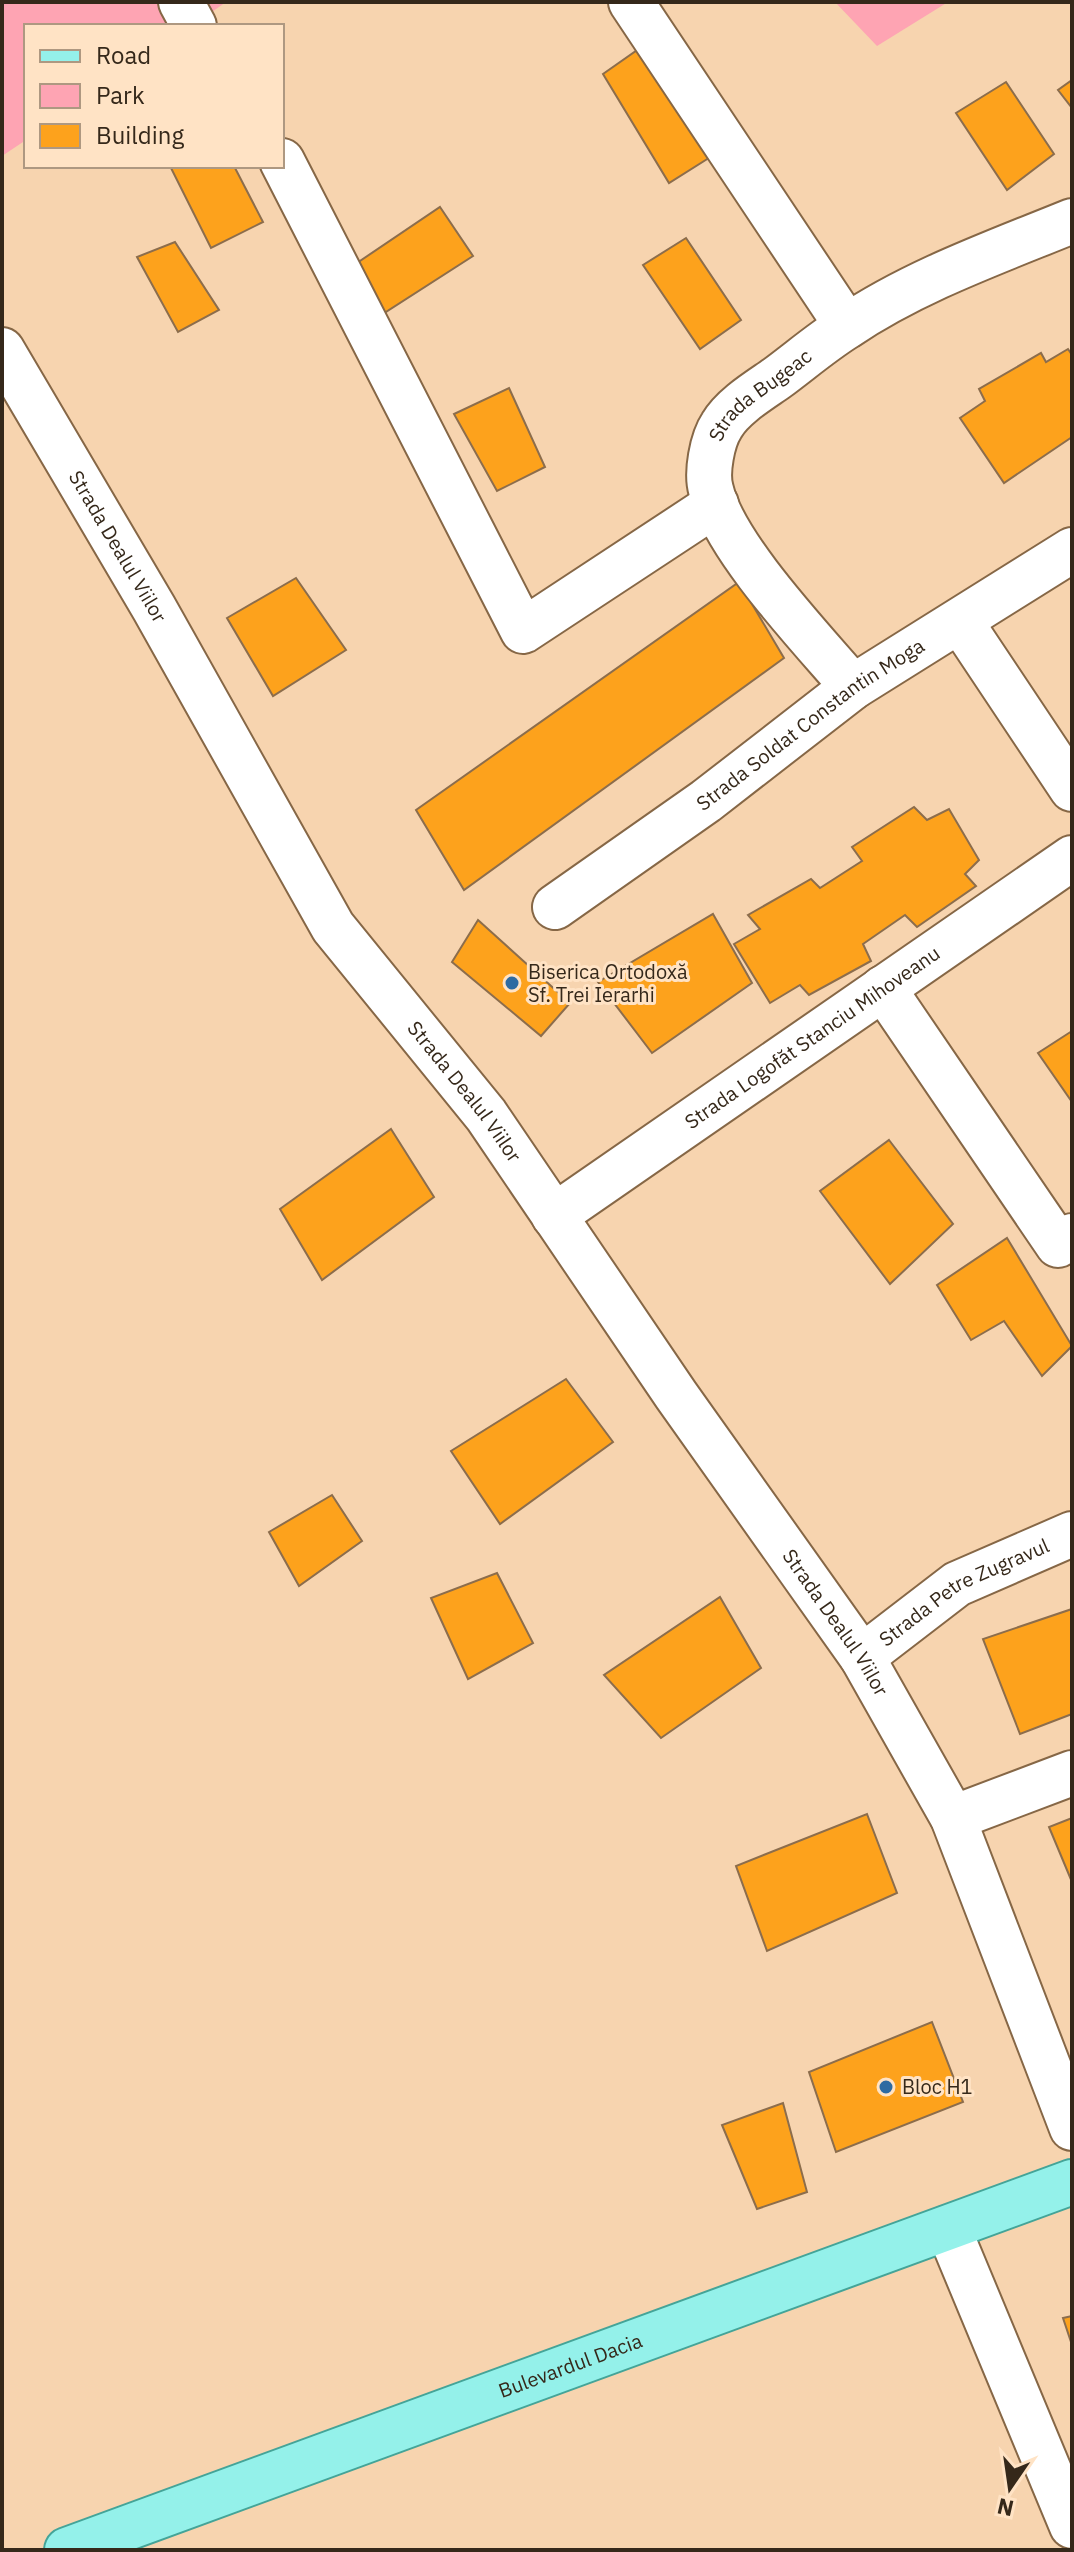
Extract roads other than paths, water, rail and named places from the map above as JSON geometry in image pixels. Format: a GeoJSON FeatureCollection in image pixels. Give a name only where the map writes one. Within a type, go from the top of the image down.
{"type":"FeatureCollection","features":[{"type":"Feature","properties":{"kind":"main road","name":"Bulevardul Dacia"},"geometry":{"type":"LineString","coordinates":[[67,2550],[1072,2182]]}},
{"type":"Feature","properties":{"kind":"street"},"geometry":{"type":"LineString","coordinates":[[181,2],[193,24]]}},
{"type":"Feature","properties":{"kind":"street"},"geometry":{"type":"LineString","coordinates":[[631,2],[847,326]]}},
{"type":"Feature","properties":{"kind":"street"},"geometry":{"type":"LineString","coordinates":[[284,165],[523,631],[716,504]]}},
{"type":"Feature","properties":{"kind":"street","name":"Strada Bugeac"},"geometry":{"type":"LineString","coordinates":[[853,687],[783,605],[737,543],[716,504],[710,489],[711,462],[722,424],[751,398],[847,326],[965,265],[1072,221]]}},
{"type":"Feature","properties":{"kind":"street","name":"Strada Dealul Viilor"},"geometry":{"type":"LineString","coordinates":[[2,350],[154,608],[333,927],[486,1115],[862,1657],[953,1818],[1072,2128]]}},
{"type":"Feature","properties":{"kind":"street","name":"Strada Soldat Constantin Moga"},"geometry":{"type":"LineString","coordinates":[[555,907],[706,801],[853,687],[1072,550]]}},
{"type":"Feature","properties":{"kind":"street"},"geometry":{"type":"LineString","coordinates":[[960,621],[1072,789]]}},
{"type":"Feature","properties":{"kind":"street","name":"Strada Logofăt Stanciu Mihoveanu"},"geometry":{"type":"LineString","coordinates":[[554,1216],[773,1068],[1072,858]]}},
{"type":"Feature","properties":{"kind":"street"},"geometry":{"type":"LineString","coordinates":[[883,988],[1058,1245],[1072,1236]]}},
{"type":"Feature","properties":{"kind":"street","name":"Strada Petre Zugravul"},"geometry":{"type":"LineString","coordinates":[[862,1657],[957,1584],[1072,1534]]}},
{"type":"Feature","properties":{"kind":"street"},"geometry":{"type":"LineString","coordinates":[[953,1818],[1072,1773]]}},
{"type":"Feature","properties":{"kind":"street"},"geometry":{"type":"LineString","coordinates":[[948,2228],[1057,2444],[1072,2526]]}},
{"type":"Feature","properties":{"kind":"place","name":"Biserica Ortodoxă Sf. Trei Ierarhi"},"geometry":{"type":"Point","coordinates":[512,983]}},
{"type":"Feature","properties":{"kind":"place","name":"Bloc H1"},"geometry":{"type":"Point","coordinates":[886,2087]}}]}
